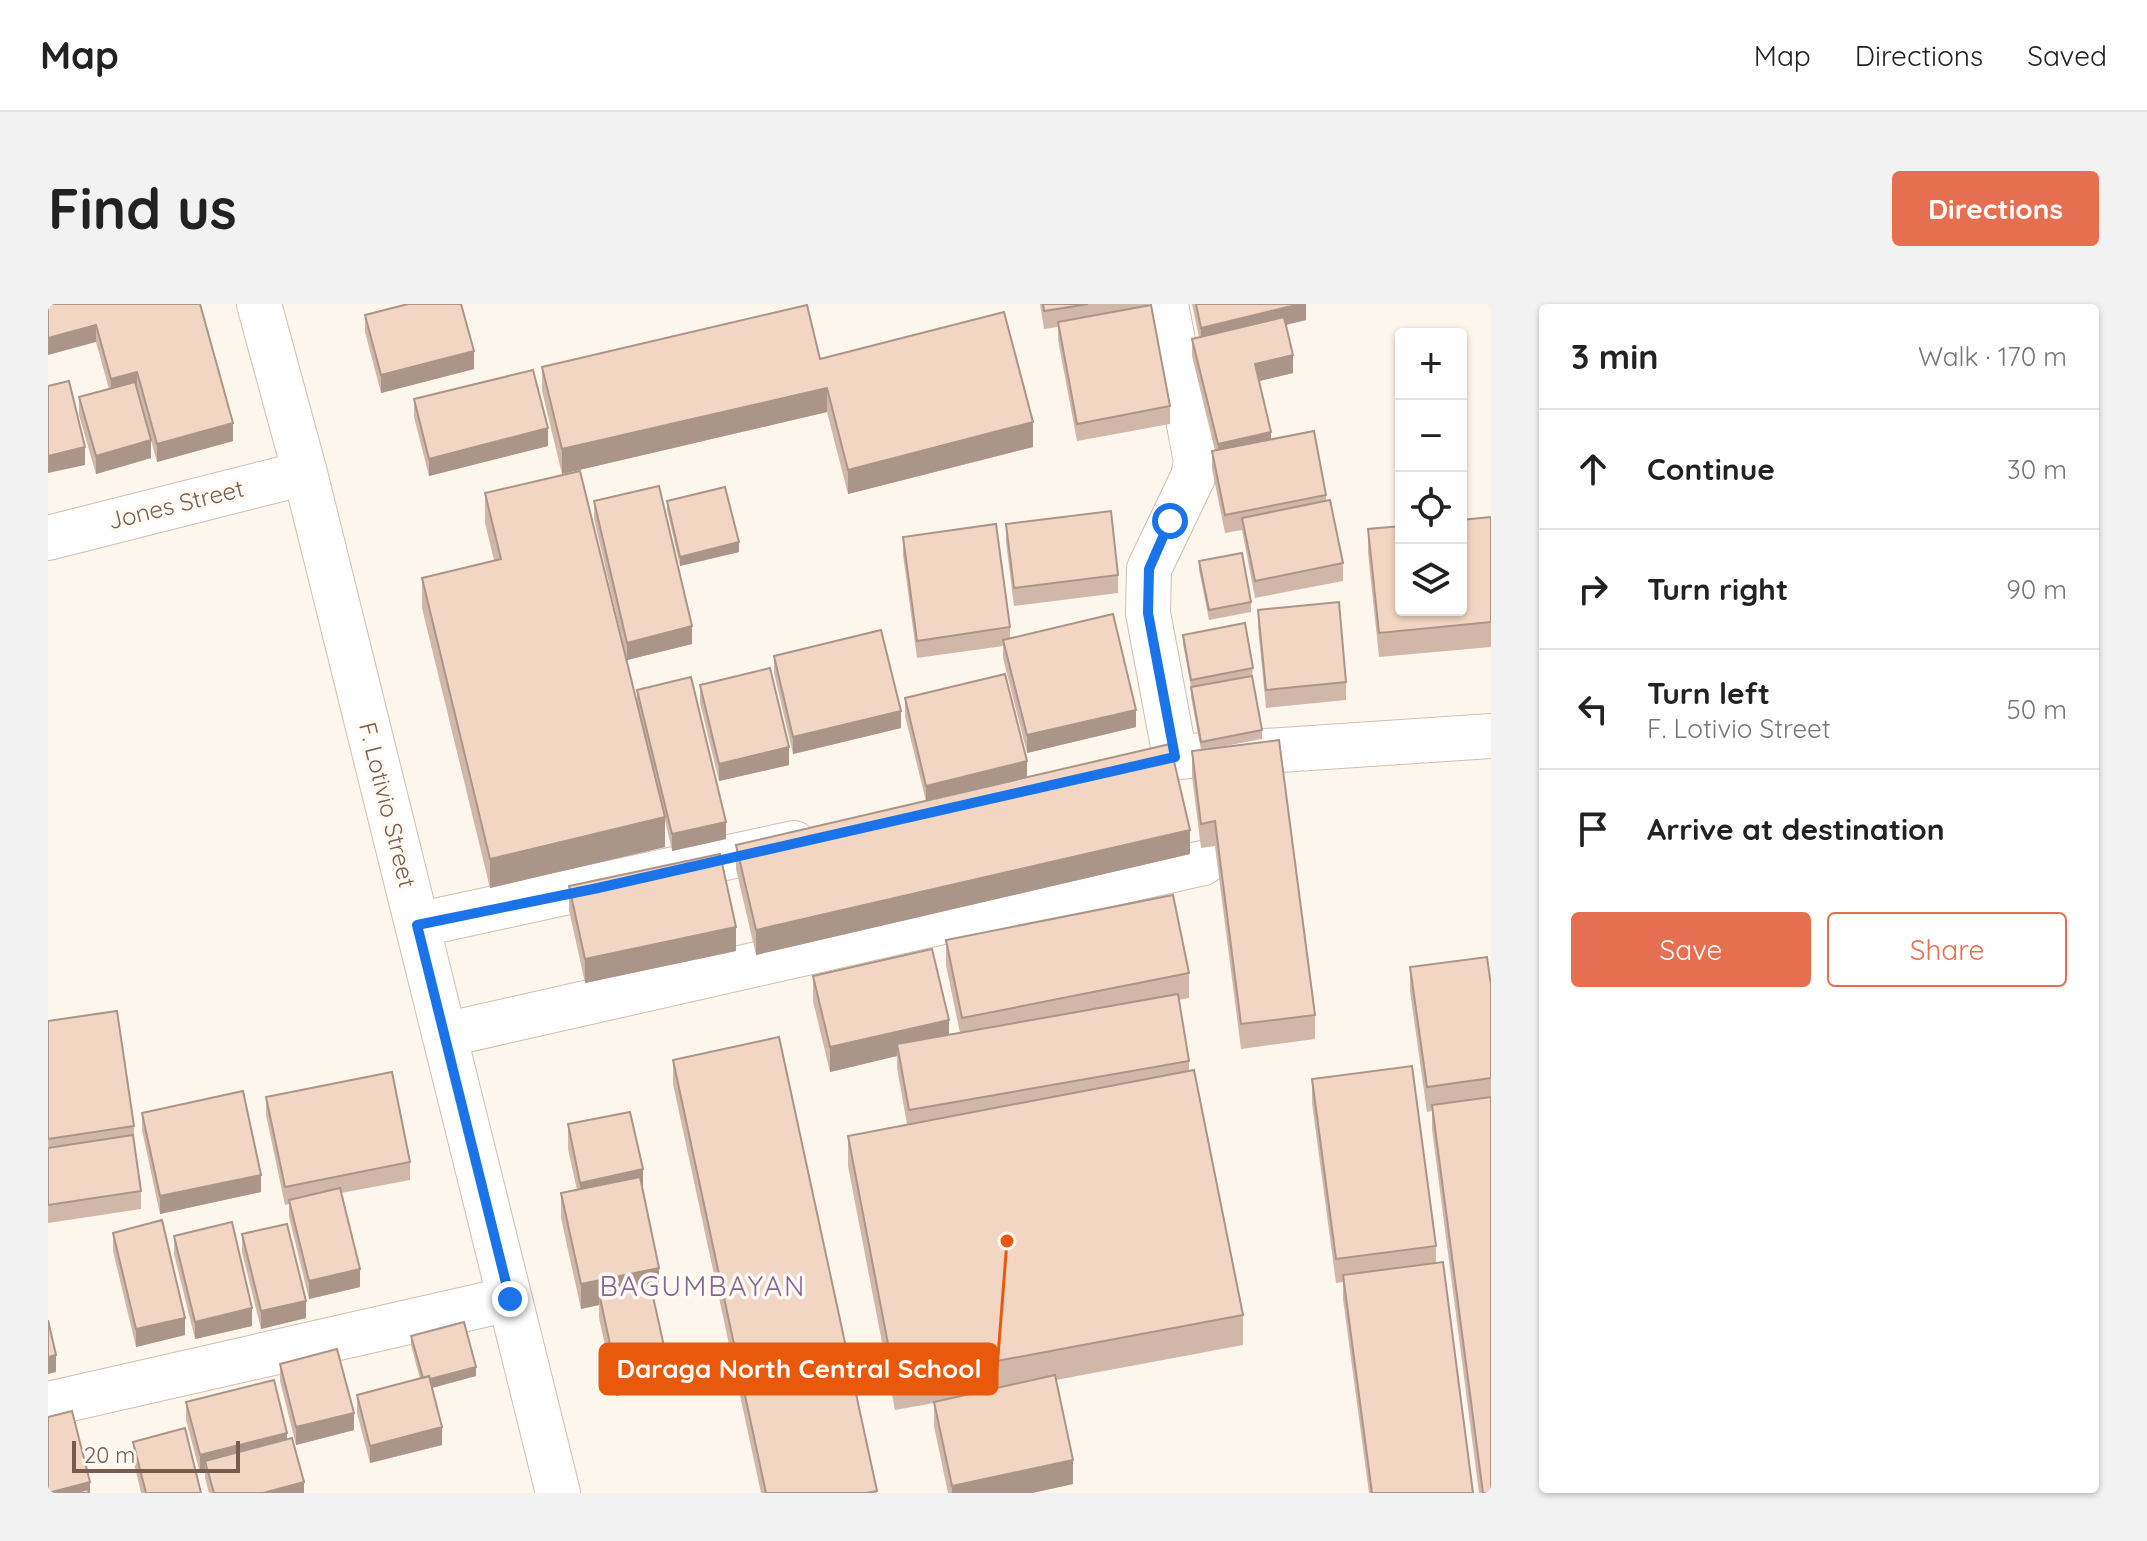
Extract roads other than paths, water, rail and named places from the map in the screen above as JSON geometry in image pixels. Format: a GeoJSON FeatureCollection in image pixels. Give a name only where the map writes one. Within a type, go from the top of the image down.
{"type":"FeatureCollection","features":[{"type":"Feature","properties":{"kind":"street","name":"F. Lotivio Street"},"geometry":{"type":"LineString","coordinates":[[259,304],[305,473],[558,1493]]}},
{"type":"Feature","properties":{"kind":"street"},"geometry":{"type":"LineString","coordinates":[[1166,304],[1196,461],[1193,477],[1149,569],[1148,613],[1159,761],[1491,736]]}},
{"type":"Feature","properties":{"kind":"street","name":"Jones Street"},"geometry":{"type":"LineString","coordinates":[[48,538],[305,473]]}},
{"type":"Feature","properties":{"kind":"street"},"geometry":{"type":"LineString","coordinates":[[417,925],[832,835]]}},
{"type":"Feature","properties":{"kind":"street"},"geometry":{"type":"LineString","coordinates":[[444,1035],[1203,863]]}},
{"type":"Feature","properties":{"kind":"street"},"geometry":{"type":"LineString","coordinates":[[48,1404],[510,1299]]}},
{"type":"Feature","properties":{"kind":"place","name":"Daraga North Central School"},"geometry":{"type":"Point","coordinates":[1007,1241]}},
{"type":"Feature","properties":{"kind":"district","name":"BAGUMBAYAN"},"geometry":{"type":"Point","coordinates":[703,1286]}}]}
